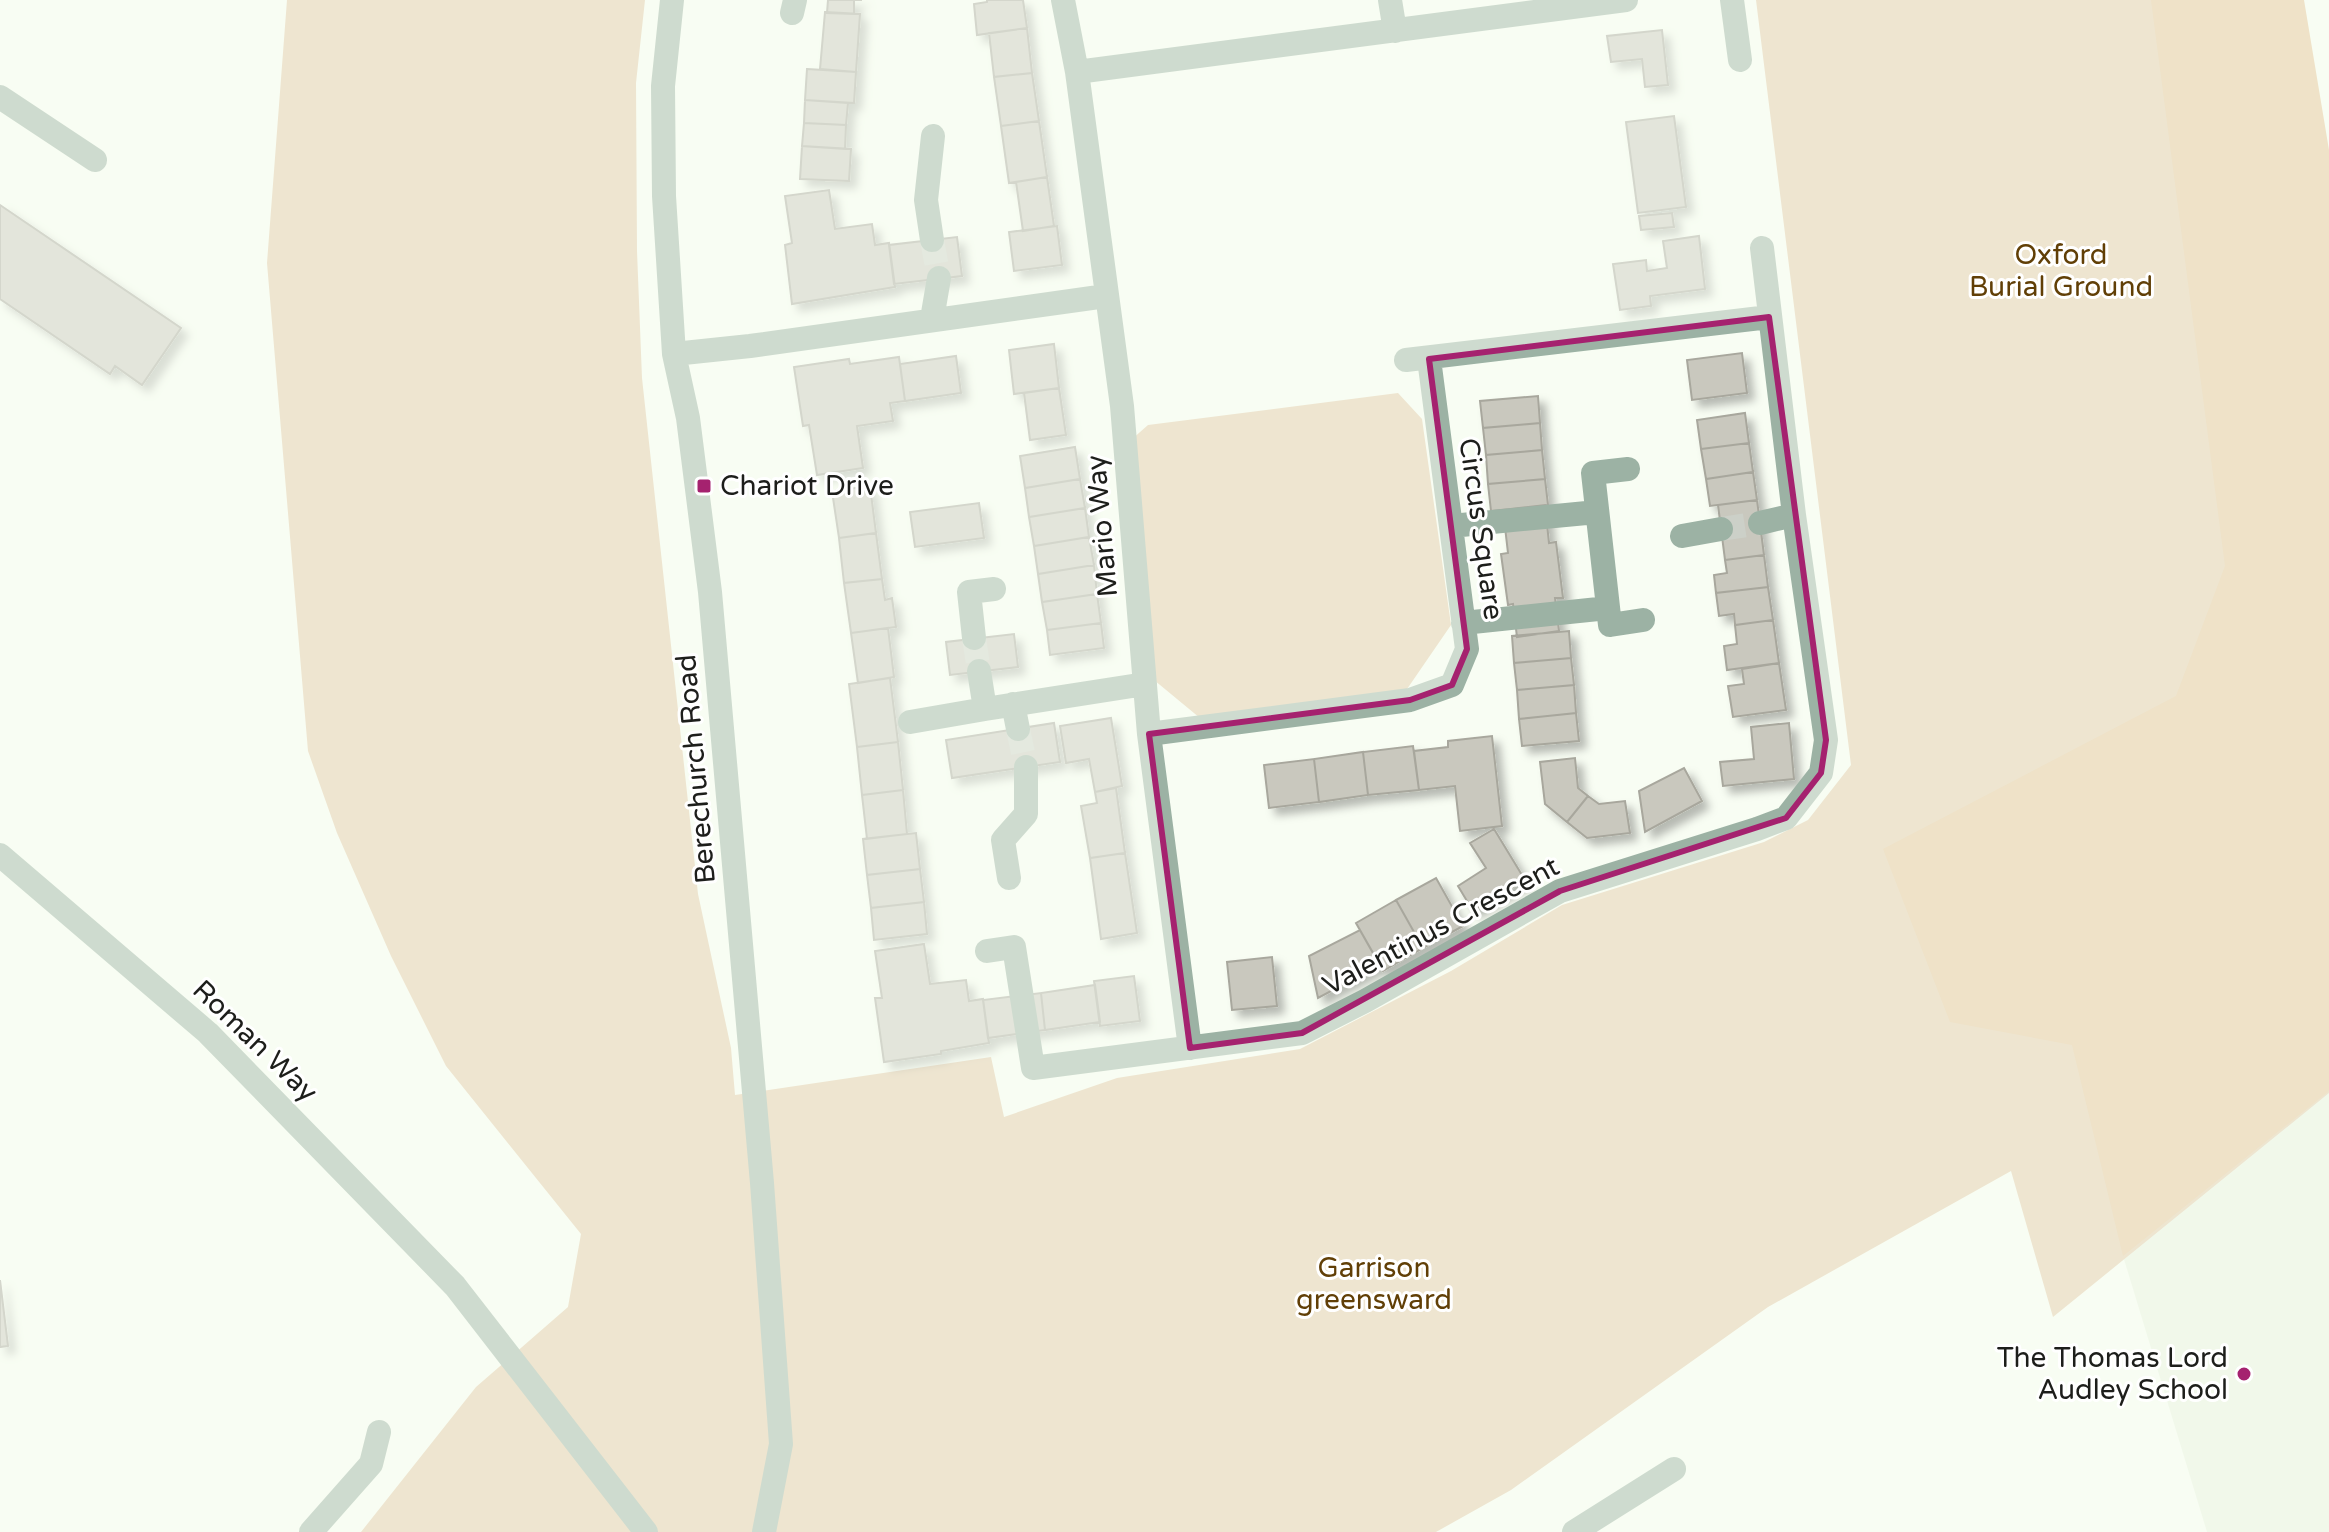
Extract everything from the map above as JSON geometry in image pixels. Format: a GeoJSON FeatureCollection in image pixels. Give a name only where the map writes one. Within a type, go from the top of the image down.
{"type":"FeatureCollection","features":[{"type":"Feature","properties":{"kind":"street","name":"Berechurch Road"},"geometry":{"type":"LineString","coordinates":[[672,0],[663,86],[664,196],[674,354],[688,418],[710,592],[763,1198],[781,1444],[764,1532]]}},
{"type":"Feature","properties":{"kind":"street","name":"Mario Way"},"geometry":{"type":"LineString","coordinates":[[1063,0],[1077,72],[1122,406],[1149,734],[1190,1048]]}},
{"type":"Feature","properties":{"kind":"street"},"geometry":{"type":"LineString","coordinates":[[1390,0],[1395,31]]}},
{"type":"Feature","properties":{"kind":"street"},"geometry":{"type":"LineString","coordinates":[[1077,72],[1626,0]]}},
{"type":"Feature","properties":{"kind":"street"},"geometry":{"type":"LineString","coordinates":[[1732,0],[1740,60]]}},
{"type":"Feature","properties":{"kind":"street"},"geometry":{"type":"LineString","coordinates":[[0,97],[95,160]]}},
{"type":"Feature","properties":{"kind":"street"},"geometry":{"type":"LineString","coordinates":[[932,240],[926,200],[933,136]]}},
{"type":"Feature","properties":{"kind":"street","name":"Valentinus Crescent"},"geometry":{"type":"LineString","coordinates":[[987,951],[1014,947],[1033,1068],[1302,1033],[1560,891],[1786,818],[1821,773],[1826,740],[1794,515],[1762,248]]}},
{"type":"Feature","properties":{"kind":"street"},"geometry":{"type":"LineString","coordinates":[[932,319],[939,278]]}},
{"type":"Feature","properties":{"kind":"street"},"geometry":{"type":"LineString","coordinates":[[674,354],[1106,296]]}},
{"type":"Feature","properties":{"kind":"street","name":"Circus Square"},"geometry":{"type":"LineString","coordinates":[[1149,734],[1410,700],[1452,685],[1467,649],[1451,526],[1418,360],[1769,317]]}},
{"type":"Feature","properties":{"kind":"street"},"geometry":{"type":"LineString","coordinates":[[1628,469],[1593,473],[1610,625],[1643,620]]}},
{"type":"Feature","properties":{"kind":"street"},"geometry":{"type":"LineString","coordinates":[[1451,526],[1597,512]]}},
{"type":"Feature","properties":{"kind":"street"},"geometry":{"type":"LineString","coordinates":[[1760,523],[1794,515]]}},
{"type":"Feature","properties":{"kind":"street"},"geometry":{"type":"LineString","coordinates":[[1682,536],[1721,529]]}},
{"type":"Feature","properties":{"kind":"street"},"geometry":{"type":"LineString","coordinates":[[974,638],[969,592],[994,589]]}},
{"type":"Feature","properties":{"kind":"street"},"geometry":{"type":"LineString","coordinates":[[1463,623],[1608,608]]}},
{"type":"Feature","properties":{"kind":"street"},"geometry":{"type":"LineString","coordinates":[[979,671],[985,709]]}},
{"type":"Feature","properties":{"kind":"street"},"geometry":{"type":"LineString","coordinates":[[910,722],[1145,684]]}},
{"type":"Feature","properties":{"kind":"street"},"geometry":{"type":"LineString","coordinates":[[1013,704],[1018,729]]}},
{"type":"Feature","properties":{"kind":"street"},"geometry":{"type":"LineString","coordinates":[[1009,878],[1003,840],[1026,814],[1026,767]]}},
{"type":"Feature","properties":{"kind":"street","name":"Roman Way"},"geometry":{"type":"LineString","coordinates":[[1,858],[208,1033],[455,1286],[646,1532]]}},
{"type":"Feature","properties":{"kind":"street"},"geometry":{"type":"LineString","coordinates":[[311,1532],[371,1464],[379,1432]]}},
{"type":"Feature","properties":{"kind":"street"},"geometry":{"type":"LineString","coordinates":[[1574,1532],[1674,1469]]}},
{"type":"Feature","properties":{"kind":"highlighted area"},"geometry":{"type":"Polygon","coordinates":[[[1769,317],[1826,740],[1821,773],[1786,818],[1560,891],[1302,1033],[1190,1048],[1149,734],[1410,700],[1452,685],[1467,649],[1429,359],[1769,317]]]}},
{"type":"Feature","properties":{"kind":"shaded area"},"geometry":{"type":"Polygon","coordinates":[[[2151,0],[2304,0],[2329,150],[2329,1091],[2123,1256],[2072,1045],[1950,1022],[1883,849],[2176,696],[2225,566],[2151,0]]]}},
{"type":"Feature","properties":{"kind":"shaded area","name":"The Thomas Lord Audley School"},"geometry":{"type":"Polygon","coordinates":[[[2329,1092],[2329,1532],[2207,1532],[2123,1256],[2329,1092]]]}},
{"type":"Feature","properties":{"kind":"green space","name":"Garrison greensward"},"geometry":{"type":"Polygon","coordinates":[[[287,0],[645,0],[636,83],[637,251],[642,378],[698,894],[731,1048],[735,1095],[991,1057],[1004,1117],[1117,1078],[1300,1049],[1451,971],[1562,905],[1764,842],[1808,820],[1851,765],[1756,0],[2299,0],[2329,196],[2329,1093],[2053,1317],[2011,1171],[1768,1307],[1511,1490],[1436,1532],[361,1532],[476,1387],[568,1307],[581,1234],[446,1066],[391,956],[337,833],[308,751],[267,263],[287,0]]]}},
{"type":"Feature","properties":{"kind":"green space"},"geometry":{"type":"Polygon","coordinates":[[[1398,393],[1422,419],[1451,625],[1405,692],[1200,718],[1154,680],[1122,448],[1148,425],[1398,393]]]}},
{"type":"Feature","properties":{"kind":"building"},"geometry":{"type":"Polygon","coordinates":[[[828,0],[854,0],[854,14],[827,13],[828,0]]]}},
{"type":"Feature","properties":{"kind":"building"},"geometry":{"type":"Polygon","coordinates":[[[987,0],[1023,0],[1027,28],[977,35],[974,4],[987,0]]]}},
{"type":"Feature","properties":{"kind":"building"},"geometry":{"type":"Polygon","coordinates":[[[825,12],[860,14],[856,72],[820,69],[825,12]]]}},
{"type":"Feature","properties":{"kind":"building"},"geometry":{"type":"Polygon","coordinates":[[[1027,28],[1032,73],[994,77],[989,33],[1027,28]]]}},
{"type":"Feature","properties":{"kind":"building"},"geometry":{"type":"Polygon","coordinates":[[[1662,30],[1668,85],[1645,87],[1642,59],[1611,62],[1607,36],[1662,30]]]}},
{"type":"Feature","properties":{"kind":"building"},"geometry":{"type":"Polygon","coordinates":[[[807,69],[856,72],[854,103],[805,100],[807,69]]]}},
{"type":"Feature","properties":{"kind":"building"},"geometry":{"type":"Polygon","coordinates":[[[1032,73],[1039,121],[1001,126],[994,77],[1032,73]]]}},
{"type":"Feature","properties":{"kind":"building"},"geometry":{"type":"Polygon","coordinates":[[[805,100],[848,103],[846,125],[804,123],[805,100]]]}},
{"type":"Feature","properties":{"kind":"building"},"geometry":{"type":"Polygon","coordinates":[[[1674,116],[1686,207],[1638,213],[1626,122],[1674,116]]]}},
{"type":"Feature","properties":{"kind":"building"},"geometry":{"type":"Polygon","coordinates":[[[1039,121],[1047,177],[1009,183],[1001,126],[1039,121]]]}},
{"type":"Feature","properties":{"kind":"building"},"geometry":{"type":"Polygon","coordinates":[[[804,123],[846,125],[845,149],[802,146],[804,123]]]}},
{"type":"Feature","properties":{"kind":"building"},"geometry":{"type":"Polygon","coordinates":[[[802,146],[851,149],[849,181],[800,179],[802,146]]]}},
{"type":"Feature","properties":{"kind":"building"},"geometry":{"type":"Polygon","coordinates":[[[1047,177],[1054,226],[1023,231],[1016,182],[1047,177]]]}},
{"type":"Feature","properties":{"kind":"building"},"geometry":{"type":"Polygon","coordinates":[[[829,190],[835,229],[872,224],[875,245],[889,243],[895,287],[792,304],[785,245],[792,243],[785,196],[829,190]]]}},
{"type":"Feature","properties":{"kind":"building"},"geometry":{"type":"Polygon","coordinates":[[[0,205],[181,328],[142,385],[115,366],[110,374],[0,299],[0,205]]]}},
{"type":"Feature","properties":{"kind":"building"},"geometry":{"type":"Polygon","coordinates":[[[1672,213],[1674,227],[1641,230],[1639,216],[1672,213]]]}},
{"type":"Feature","properties":{"kind":"building"},"geometry":{"type":"Polygon","coordinates":[[[1057,226],[1062,265],[1014,271],[1009,232],[1057,226]]]}},
{"type":"Feature","properties":{"kind":"building"},"geometry":{"type":"Polygon","coordinates":[[[1699,236],[1705,289],[1650,296],[1651,306],[1620,310],[1613,264],[1646,260],[1647,271],[1667,268],[1663,241],[1699,236]]]}},
{"type":"Feature","properties":{"kind":"building"},"geometry":{"type":"Polygon","coordinates":[[[957,237],[962,276],[894,284],[889,245],[957,237]]]}},
{"type":"Feature","properties":{"kind":"building"},"geometry":{"type":"Polygon","coordinates":[[[1054,344],[1059,388],[1014,394],[1009,350],[1054,344]]]}},
{"type":"Feature","properties":{"kind":"building"},"geometry":{"type":"Polygon","coordinates":[[[1742,353],[1747,393],[1692,400],[1687,360],[1742,353]]]}},
{"type":"Feature","properties":{"kind":"building"},"geometry":{"type":"Polygon","coordinates":[[[956,356],[961,393],[905,401],[900,364],[956,356]]]}},
{"type":"Feature","properties":{"kind":"building"},"geometry":{"type":"Polygon","coordinates":[[[899,357],[905,401],[890,403],[893,421],[857,426],[863,468],[817,475],[809,425],[803,426],[794,367],[849,359],[850,364],[899,357]]]}},
{"type":"Feature","properties":{"kind":"building"},"geometry":{"type":"Polygon","coordinates":[[[1059,388],[1066,435],[1030,440],[1024,393],[1059,388]]]}},
{"type":"Feature","properties":{"kind":"building"},"geometry":{"type":"Polygon","coordinates":[[[1538,396],[1540,423],[1483,428],[1480,401],[1538,396]]]}},
{"type":"Feature","properties":{"kind":"building"},"geometry":{"type":"Polygon","coordinates":[[[1745,413],[1749,443],[1701,449],[1697,420],[1745,413]]]}},
{"type":"Feature","properties":{"kind":"building"},"geometry":{"type":"Polygon","coordinates":[[[1540,423],[1542,450],[1486,455],[1483,428],[1540,423]]]}},
{"type":"Feature","properties":{"kind":"building"},"geometry":{"type":"Polygon","coordinates":[[[1749,443],[1753,472],[1706,479],[1701,449],[1749,443]]]}},
{"type":"Feature","properties":{"kind":"building"},"geometry":{"type":"Polygon","coordinates":[[[1075,447],[1080,479],[1025,488],[1020,456],[1075,447]]]}},
{"type":"Feature","properties":{"kind":"building"},"geometry":{"type":"Polygon","coordinates":[[[1542,450],[1545,479],[1488,484],[1486,455],[1542,450]]]}},
{"type":"Feature","properties":{"kind":"building"},"geometry":{"type":"Polygon","coordinates":[[[1753,472],[1757,500],[1710,506],[1706,479],[1753,472]]]}},
{"type":"Feature","properties":{"kind":"building"},"geometry":{"type":"Polygon","coordinates":[[[1080,479],[1085,508],[1029,517],[1025,488],[1080,479]]]}},
{"type":"Feature","properties":{"kind":"building"},"geometry":{"type":"Polygon","coordinates":[[[1545,479],[1548,505],[1491,511],[1488,484],[1545,479]]]}},
{"type":"Feature","properties":{"kind":"building"},"geometry":{"type":"Polygon","coordinates":[[[870,486],[876,533],[839,538],[832,491],[870,486]]]}},
{"type":"Feature","properties":{"kind":"building"},"geometry":{"type":"Polygon","coordinates":[[[1757,500],[1764,555],[1725,560],[1718,505],[1757,500]]]}},
{"type":"Feature","properties":{"kind":"building"},"geometry":{"type":"Polygon","coordinates":[[[979,503],[984,538],[915,547],[910,512],[979,503]]]}},
{"type":"Feature","properties":{"kind":"building"},"geometry":{"type":"Polygon","coordinates":[[[1545,505],[1549,543],[1556,542],[1563,598],[1555,598],[1559,631],[1517,637],[1513,604],[1508,605],[1501,554],[1508,553],[1503,510],[1545,505]]]}},
{"type":"Feature","properties":{"kind":"building"},"geometry":{"type":"Polygon","coordinates":[[[1085,508],[1089,537],[1034,546],[1029,517],[1085,508]]]}},
{"type":"Feature","properties":{"kind":"building"},"geometry":{"type":"Polygon","coordinates":[[[876,533],[882,579],[844,583],[839,538],[876,533]]]}},
{"type":"Feature","properties":{"kind":"building"},"geometry":{"type":"Polygon","coordinates":[[[1089,537],[1094,565],[1038,574],[1034,546],[1089,537]]]}},
{"type":"Feature","properties":{"kind":"building"},"geometry":{"type":"Polygon","coordinates":[[[1764,555],[1768,587],[1716,593],[1714,575],[1727,573],[1725,560],[1764,555]]]}},
{"type":"Feature","properties":{"kind":"building"},"geometry":{"type":"Polygon","coordinates":[[[1094,565],[1097,594],[1042,602],[1038,574],[1094,565]]]}},
{"type":"Feature","properties":{"kind":"building"},"geometry":{"type":"Polygon","coordinates":[[[882,579],[885,600],[892,598],[896,627],[851,633],[844,583],[882,579]]]}},
{"type":"Feature","properties":{"kind":"building"},"geometry":{"type":"Polygon","coordinates":[[[1768,587],[1773,620],[1735,625],[1734,614],[1719,616],[1716,593],[1768,587]]]}},
{"type":"Feature","properties":{"kind":"building"},"geometry":{"type":"Polygon","coordinates":[[[1097,594],[1101,623],[1047,630],[1042,602],[1097,594]]]}},
{"type":"Feature","properties":{"kind":"building"},"geometry":{"type":"Polygon","coordinates":[[[1773,620],[1779,663],[1727,670],[1724,646],[1737,644],[1735,625],[1773,620]]]}},
{"type":"Feature","properties":{"kind":"building"},"geometry":{"type":"Polygon","coordinates":[[[1101,623],[1104,648],[1050,655],[1047,630],[1101,623]]]}},
{"type":"Feature","properties":{"kind":"building"},"geometry":{"type":"Polygon","coordinates":[[[888,628],[894,677],[858,683],[851,633],[888,628]]]}},
{"type":"Feature","properties":{"kind":"building"},"geometry":{"type":"Polygon","coordinates":[[[1569,631],[1571,658],[1514,663],[1512,636],[1569,631]]]}},
{"type":"Feature","properties":{"kind":"building"},"geometry":{"type":"Polygon","coordinates":[[[1014,634],[1018,667],[950,675],[946,642],[1014,634]]]}},
{"type":"Feature","properties":{"kind":"building"},"geometry":{"type":"Polygon","coordinates":[[[1571,658],[1574,685],[1517,690],[1514,663],[1571,658]]]}},
{"type":"Feature","properties":{"kind":"building"},"geometry":{"type":"Polygon","coordinates":[[[1779,663],[1786,710],[1733,717],[1728,686],[1744,684],[1742,669],[1779,663]]]}},
{"type":"Feature","properties":{"kind":"building"},"geometry":{"type":"Polygon","coordinates":[[[890,678],[898,742],[857,747],[849,684],[890,678]]]}},
{"type":"Feature","properties":{"kind":"building"},"geometry":{"type":"Polygon","coordinates":[[[1574,685],[1576,713],[1519,719],[1517,690],[1574,685]]]}},
{"type":"Feature","properties":{"kind":"building"},"geometry":{"type":"Polygon","coordinates":[[[1576,713],[1579,741],[1522,746],[1519,719],[1576,713]]]}},
{"type":"Feature","properties":{"kind":"building"},"geometry":{"type":"Polygon","coordinates":[[[1111,718],[1122,786],[1095,792],[1089,759],[1066,763],[1060,726],[1111,718]]]}},
{"type":"Feature","properties":{"kind":"building"},"geometry":{"type":"Polygon","coordinates":[[[1054,723],[1060,762],[952,778],[946,740],[1054,723]]]}},
{"type":"Feature","properties":{"kind":"building"},"geometry":{"type":"Polygon","coordinates":[[[1789,723],[1794,779],[1723,786],[1720,762],[1754,759],[1751,727],[1789,723]]]}},
{"type":"Feature","properties":{"kind":"building"},"geometry":{"type":"Polygon","coordinates":[[[1492,736],[1502,826],[1460,831],[1455,786],[1419,790],[1414,751],[1448,747],[1448,741],[1492,736]]]}},
{"type":"Feature","properties":{"kind":"building"},"geometry":{"type":"Polygon","coordinates":[[[898,742],[903,790],[862,795],[857,747],[898,742]]]}},
{"type":"Feature","properties":{"kind":"building"},"geometry":{"type":"Polygon","coordinates":[[[1413,746],[1419,790],[1368,795],[1363,752],[1413,746]]]}},
{"type":"Feature","properties":{"kind":"building"},"geometry":{"type":"Polygon","coordinates":[[[1363,752],[1368,795],[1319,802],[1314,759],[1363,752]]]}},
{"type":"Feature","properties":{"kind":"building"},"geometry":{"type":"Polygon","coordinates":[[[1575,758],[1578,788],[1588,796],[1567,822],[1545,804],[1540,762],[1575,758]]]}},
{"type":"Feature","properties":{"kind":"building"},"geometry":{"type":"Polygon","coordinates":[[[1314,759],[1319,802],[1269,808],[1264,765],[1314,759]]]}},
{"type":"Feature","properties":{"kind":"building"},"geometry":{"type":"Polygon","coordinates":[[[1684,768],[1702,801],[1645,832],[1639,791],[1684,768]]]}},
{"type":"Feature","properties":{"kind":"building"},"geometry":{"type":"Polygon","coordinates":[[[1116,788],[1125,853],[1090,858],[1081,806],[1097,803],[1095,792],[1116,788]]]}},
{"type":"Feature","properties":{"kind":"building"},"geometry":{"type":"Polygon","coordinates":[[[903,790],[907,834],[867,839],[862,795],[903,790]]]}},
{"type":"Feature","properties":{"kind":"building"},"geometry":{"type":"Polygon","coordinates":[[[1588,796],[1599,804],[1625,801],[1630,833],[1587,838],[1567,822],[1588,796]]]}},
{"type":"Feature","properties":{"kind":"building"},"geometry":{"type":"Polygon","coordinates":[[[1494,829],[1525,880],[1473,911],[1458,886],[1486,868],[1470,843],[1494,829]]]}},
{"type":"Feature","properties":{"kind":"building"},"geometry":{"type":"Polygon","coordinates":[[[916,833],[920,869],[867,875],[863,839],[916,833]]]}},
{"type":"Feature","properties":{"kind":"building"},"geometry":{"type":"Polygon","coordinates":[[[1125,853],[1137,933],[1101,939],[1090,858],[1125,853]]]}},
{"type":"Feature","properties":{"kind":"building"},"geometry":{"type":"Polygon","coordinates":[[[920,869],[924,902],[871,908],[867,875],[920,869]]]}},
{"type":"Feature","properties":{"kind":"building"},"geometry":{"type":"Polygon","coordinates":[[[1436,878],[1463,926],[1423,948],[1396,900],[1436,878]]]}},
{"type":"Feature","properties":{"kind":"building"},"geometry":{"type":"Polygon","coordinates":[[[1396,900],[1423,948],[1383,971],[1356,923],[1396,900]]]}},
{"type":"Feature","properties":{"kind":"building"},"geometry":{"type":"Polygon","coordinates":[[[924,902],[927,934],[874,940],[871,908],[924,902]]]}},
{"type":"Feature","properties":{"kind":"building"},"geometry":{"type":"Polygon","coordinates":[[[1360,930],[1380,965],[1318,998],[1309,956],[1360,930]]]}},
{"type":"Feature","properties":{"kind":"building"},"geometry":{"type":"Polygon","coordinates":[[[924,944],[930,984],[966,980],[969,1001],[983,999],[989,1043],[884,1062],[875,998],[882,998],[875,951],[924,944]]]}},
{"type":"Feature","properties":{"kind":"building"},"geometry":{"type":"Polygon","coordinates":[[[1272,957],[1277,1006],[1232,1010],[1227,962],[1272,957]]]}},
{"type":"Feature","properties":{"kind":"building"},"geometry":{"type":"Polygon","coordinates":[[[1134,976],[1140,1021],[1100,1026],[1094,981],[1134,976]]]}},
{"type":"Feature","properties":{"kind":"building"},"geometry":{"type":"Polygon","coordinates":[[[1095,985],[1100,1022],[1045,1030],[1041,993],[1095,985]]]}},
{"type":"Feature","properties":{"kind":"building"},"geometry":{"type":"Polygon","coordinates":[[[1041,993],[1045,1030],[988,1038],[983,1000],[1041,993]]]}},
{"type":"Feature","properties":{"kind":"building"},"geometry":{"type":"Polygon","coordinates":[[[0,1280],[8,1346],[0,1347],[0,1280]]]}},
{"type":"Feature","properties":{"kind":"tunnel"},"geometry":{"type":"LineString","coordinates":[[932,240],[939,278]]}},
{"type":"Feature","properties":{"kind":"tunnel"},"geometry":{"type":"LineString","coordinates":[[1721,529],[1760,523]]}},
{"type":"Feature","properties":{"kind":"tunnel"},"geometry":{"type":"LineString","coordinates":[[974,638],[979,671]]}},
{"type":"Feature","properties":{"kind":"tunnel"},"geometry":{"type":"LineString","coordinates":[[1018,729],[1026,767]]}},
{"type":"Feature","properties":{"kind":"place","name":"Chariot Drive"},"geometry":{"type":"Point","coordinates":[704,486]}},
{"type":"Feature","properties":{"kind":"place","name":"The Thomas Lord Audley School"},"geometry":{"type":"Point","coordinates":[2244,1374]}},
{"type":"Feature","properties":{"kind":"park label","name":"Oxford Burial Ground"},"geometry":{"type":"Point","coordinates":[2061,271]}}]}
